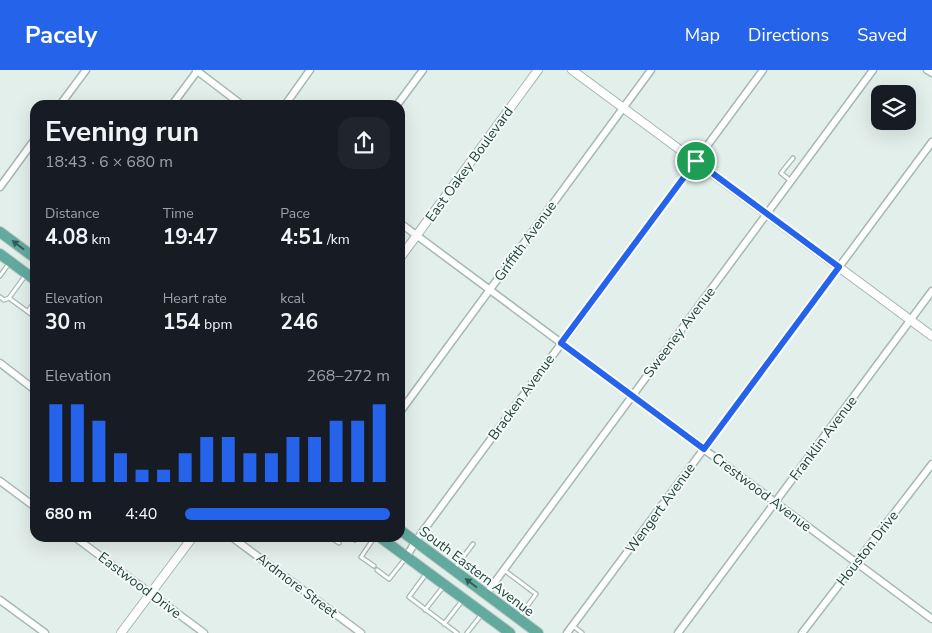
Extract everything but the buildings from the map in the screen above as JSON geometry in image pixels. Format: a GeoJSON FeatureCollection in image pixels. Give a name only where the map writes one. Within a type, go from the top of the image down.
{"type":"FeatureCollection","features":[{"type":"Feature","properties":{"kind":"main road"},"geometry":{"type":"LineString","coordinates":[[0,232],[30,254]]}},
{"type":"Feature","properties":{"kind":"main road"},"geometry":{"type":"LineString","coordinates":[[0,254],[30,276]]}},
{"type":"Feature","properties":{"kind":"main road","name":"South Eastern Avenue"},"geometry":{"type":"LineString","coordinates":[[405,534],[538,633]]}},
{"type":"Feature","properties":{"kind":"main road"},"geometry":{"type":"LineString","coordinates":[[388,542],[482,613],[497,629],[510,633]]}},
{"type":"Feature","properties":{"kind":"street"},"geometry":{"type":"LineString","coordinates":[[64,100],[86,70]]}},
{"type":"Feature","properties":{"kind":"street"},"geometry":{"type":"LineString","coordinates":[[176,100],[197,70],[236,100]]}},
{"type":"Feature","properties":{"kind":"street"},"geometry":{"type":"LineString","coordinates":[[289,100],[310,70]]}},
{"type":"Feature","properties":{"kind":"street"},"geometry":{"type":"LineString","coordinates":[[401,100],[423,70]]}},
{"type":"Feature","properties":{"kind":"street","name":"East Oakey Boulevard"},"geometry":{"type":"LineString","coordinates":[[405,251],[538,70]]}},
{"type":"Feature","properties":{"kind":"street"},"geometry":{"type":"LineString","coordinates":[[572,70],[932,336]]}},
{"type":"Feature","properties":{"kind":"street","name":"Griffith Avenue"},"geometry":{"type":"LineString","coordinates":[[405,405],[651,70]]}},
{"type":"Feature","properties":{"kind":"street","name":"Bracken Avenue"},"geometry":{"type":"LineString","coordinates":[[407,556],[415,542],[763,70]]}},
{"type":"Feature","properties":{"kind":"street","name":"Sweeney Avenue"},"geometry":{"type":"LineString","coordinates":[[486,594],[873,70]]}},
{"type":"Feature","properties":{"kind":"street"},"geometry":{"type":"LineString","coordinates":[[927,70],[932,73]]}},
{"type":"Feature","properties":{"kind":"street","name":"Wengert Avenue"},"geometry":{"type":"LineString","coordinates":[[567,633],[932,142]]}},
{"type":"Feature","properties":{"kind":"street"},"geometry":{"type":"LineString","coordinates":[[0,187],[30,146]]}},
{"type":"Feature","properties":{"kind":"street","name":"Crestwood Avenue"},"geometry":{"type":"LineString","coordinates":[[405,227],[932,619]]}},
{"type":"Feature","properties":{"kind":"street","name":"Franklin Avenue"},"geometry":{"type":"LineString","coordinates":[[678,633],[932,291]]}},
{"type":"Feature","properties":{"kind":"street"},"geometry":{"type":"LineString","coordinates":[[0,364],[30,386]]}},
{"type":"Feature","properties":{"kind":"street","name":"Houston Drive"},"geometry":{"type":"LineString","coordinates":[[802,633],[932,464]]}},
{"type":"Feature","properties":{"kind":"street"},"geometry":{"type":"LineString","coordinates":[[0,481],[30,503]]}},
{"type":"Feature","properties":{"kind":"street","name":"Eastwood Drive"},"geometry":{"type":"LineString","coordinates":[[81,542],[204,633]]}},
{"type":"Feature","properties":{"kind":"street"},"geometry":{"type":"LineString","coordinates":[[120,633],[189,542]]}},
{"type":"Feature","properties":{"kind":"street","name":"Ardmore Street"},"geometry":{"type":"LineString","coordinates":[[238,542],[361,633]]}},
{"type":"Feature","properties":{"kind":"street"},"geometry":{"type":"LineString","coordinates":[[0,600],[45,633]]}},
{"type":"Feature","properties":{"kind":"lane"},"geometry":{"type":"LineString","coordinates":[[791,181],[781,173],[793,158]]}},
{"type":"Feature","properties":{"kind":"lane"},"geometry":{"type":"LineString","coordinates":[[0,276],[10,262]]}},
{"type":"Feature","properties":{"kind":"lane"},"geometry":{"type":"LineString","coordinates":[[0,297],[4,300],[9,298],[30,278]]}},
{"type":"Feature","properties":{"kind":"lane"},"geometry":{"type":"LineString","coordinates":[[9,298],[28,311],[30,308]]}},
{"type":"Feature","properties":{"kind":"lane"},"geometry":{"type":"LineString","coordinates":[[371,542],[361,557],[374,566]]}},
{"type":"Feature","properties":{"kind":"lane"},"geometry":{"type":"LineString","coordinates":[[454,570],[473,544]]}},
{"type":"Feature","properties":{"kind":"lane"},"geometry":{"type":"LineString","coordinates":[[377,570],[390,579],[407,556]]}},
{"type":"Feature","properties":{"kind":"lane"},"geometry":{"type":"LineString","coordinates":[[504,570],[536,594],[518,618]]}},
{"type":"Feature","properties":{"kind":"lane"},"geometry":{"type":"LineString","coordinates":[[428,572],[408,597],[457,633]]}},
{"type":"Feature","properties":{"kind":"lane"},"geometry":{"type":"LineString","coordinates":[[425,610],[445,585]]}},
{"type":"Feature","properties":{"kind":"lane"},"geometry":{"type":"LineString","coordinates":[[444,624],[464,599]]}},
{"type":"Feature","properties":{"kind":"lane"},"geometry":{"type":"LineString","coordinates":[[467,633],[482,613]]}},
{"type":"Feature","properties":{"kind":"lane"},"geometry":{"type":"LineString","coordinates":[[573,626],[582,633]]}},
{"type":"Feature","properties":{"kind":"route"},"geometry":{"type":"LineString","coordinates":[[696,161],[839,267],[704,449],[561,343],[696,161]]}}]}
